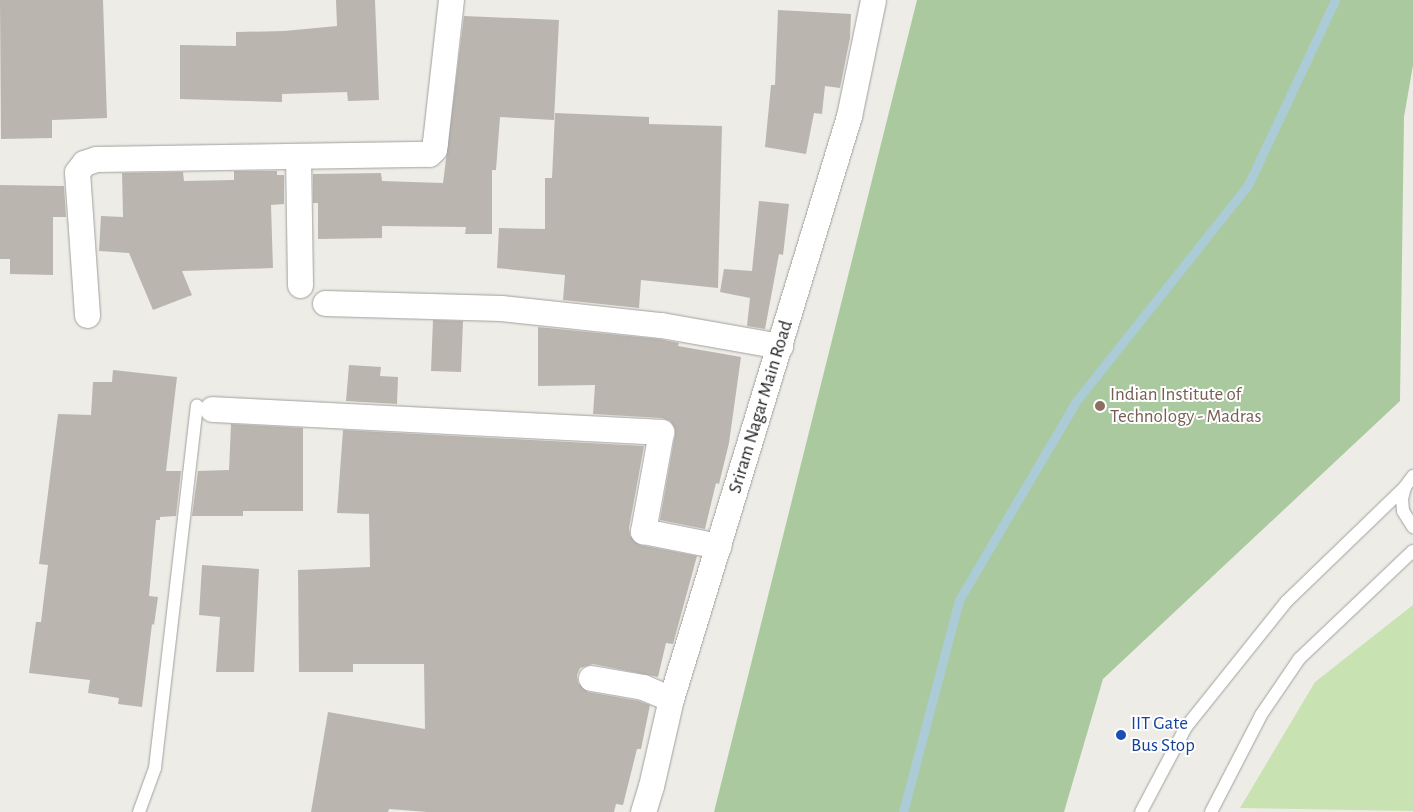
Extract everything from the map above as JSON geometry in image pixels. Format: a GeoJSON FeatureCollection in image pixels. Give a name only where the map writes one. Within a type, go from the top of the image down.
{"type":"FeatureCollection","features":[{"type":"Feature","properties":{"kind":"street"},"geometry":{"type":"LineString","coordinates":[[87,315],[77,172],[84,162],[96,159],[428,154],[434,149],[451,0]]}},
{"type":"Feature","properties":{"kind":"street","name":"Sriram Nagar Main Road"},"geometry":{"type":"LineString","coordinates":[[643,812],[651,786],[671,698],[849,116],[873,0]]}},
{"type":"Feature","properties":{"kind":"street"},"geometry":{"type":"LineString","coordinates":[[298,156],[300,285]]}},
{"type":"Feature","properties":{"kind":"street"},"geometry":{"type":"LineString","coordinates":[[325,303],[502,308],[661,325],[780,346]]}},
{"type":"Feature","properties":{"kind":"street"},"geometry":{"type":"LineString","coordinates":[[204,407],[661,432],[643,531],[719,546]]}},
{"type":"Feature","properties":{"kind":"street"},"geometry":{"type":"LineString","coordinates":[[591,678],[643,687],[671,698]]}},
{"type":"Feature","properties":{"kind":"lane"},"geometry":{"type":"LineString","coordinates":[[139,812],[155,768],[204,407]]}},
{"type":"Feature","properties":{"kind":"lane"},"geometry":{"type":"LineString","coordinates":[[1141,812],[1186,727],[1287,601],[1413,476]]}},
{"type":"Feature","properties":{"kind":"lane"},"geometry":{"type":"LineString","coordinates":[[1405,486],[1402,499],[1403,511],[1408,522],[1413,527]]}},
{"type":"Feature","properties":{"kind":"lane"},"geometry":{"type":"LineString","coordinates":[[1211,812],[1261,715],[1299,659],[1413,551]]}},
{"type":"Feature","properties":{"kind":"green space","name":"Indian Institute of Technology - Madras"},"geometry":{"type":"Polygon","coordinates":[[[917,0],[1413,0],[1413,65],[1404,117],[1400,401],[1103,679],[1064,812],[714,812],[917,0]]]}},
{"type":"Feature","properties":{"kind":"green space"},"geometry":{"type":"Polygon","coordinates":[[[1413,605],[1413,811],[1240,808],[1315,682],[1413,605]]]}},
{"type":"Feature","properties":{"kind":"building"},"geometry":{"type":"Polygon","coordinates":[[[0,0],[103,0],[107,118],[52,120],[52,138],[1,139],[0,0]]]}},
{"type":"Feature","properties":{"kind":"building"},"geometry":{"type":"Polygon","coordinates":[[[336,0],[375,0],[379,100],[348,101],[347,92],[282,94],[282,102],[180,99],[180,45],[236,46],[236,32],[284,31],[337,26],[336,0]]]}},
{"type":"Feature","properties":{"kind":"building"},"geometry":{"type":"Polygon","coordinates":[[[778,10],[851,14],[850,38],[840,88],[825,86],[822,114],[814,113],[806,154],[765,147],[771,85],[775,85],[778,10]]]}},
{"type":"Feature","properties":{"kind":"building"},"geometry":{"type":"Polygon","coordinates":[[[464,16],[559,20],[554,120],[500,117],[496,170],[492,170],[492,234],[465,234],[466,227],[382,226],[382,238],[318,239],[318,203],[313,203],[313,174],[381,173],[382,181],[443,183],[464,16]]]}},
{"type":"Feature","properties":{"kind":"building"},"geometry":{"type":"Polygon","coordinates":[[[555,113],[649,117],[649,124],[722,126],[718,288],[641,280],[639,308],[563,300],[565,275],[497,268],[499,228],[545,229],[545,178],[552,178],[555,113]]]}},
{"type":"Feature","properties":{"kind":"building"},"geometry":{"type":"Polygon","coordinates":[[[234,171],[277,171],[277,175],[284,175],[284,204],[271,205],[273,268],[182,271],[192,295],[153,310],[129,253],[99,251],[101,216],[123,217],[122,173],[183,172],[184,181],[234,180],[234,171]]]}},
{"type":"Feature","properties":{"kind":"building"},"geometry":{"type":"Polygon","coordinates":[[[0,185],[64,186],[66,217],[53,217],[53,275],[10,274],[10,259],[0,259],[0,185]]]}},
{"type":"Feature","properties":{"kind":"building"},"geometry":{"type":"Polygon","coordinates":[[[759,201],[789,204],[783,255],[779,254],[765,329],[747,326],[750,298],[720,292],[724,269],[752,271],[759,201]]]}},
{"type":"Feature","properties":{"kind":"building"},"geometry":{"type":"Polygon","coordinates":[[[433,320],[463,321],[461,372],[431,371],[433,320]]]}},
{"type":"Feature","properties":{"kind":"building"},"geometry":{"type":"Polygon","coordinates":[[[538,327],[659,339],[679,343],[678,346],[741,357],[729,443],[719,484],[716,483],[705,529],[660,520],[675,435],[674,427],[670,421],[662,418],[593,414],[595,385],[538,386],[538,327]]]}},
{"type":"Feature","properties":{"kind":"building"},"geometry":{"type":"Polygon","coordinates":[[[349,365],[381,367],[380,376],[398,377],[397,404],[346,401],[349,365]]]}},
{"type":"Feature","properties":{"kind":"building"},"geometry":{"type":"Polygon","coordinates":[[[113,370],[177,377],[166,471],[181,471],[176,516],[160,517],[160,520],[156,520],[149,596],[158,597],[154,625],[152,624],[142,707],[118,704],[119,698],[88,693],[90,680],[29,673],[36,622],[41,622],[48,565],[39,564],[58,414],[91,415],[93,382],[112,382],[113,370]]]}},
{"type":"Feature","properties":{"kind":"building"},"geometry":{"type":"Polygon","coordinates":[[[231,424],[303,428],[303,511],[243,511],[243,516],[192,516],[198,471],[229,470],[231,424]]]}},
{"type":"Feature","properties":{"kind":"building"},"geometry":{"type":"Polygon","coordinates":[[[343,430],[644,446],[629,528],[630,536],[640,545],[697,556],[673,644],[666,643],[658,677],[593,664],[580,668],[577,675],[578,683],[588,692],[639,701],[650,705],[641,749],[637,749],[623,805],[616,804],[614,812],[427,812],[389,809],[388,812],[311,812],[328,712],[425,729],[424,664],[353,664],[353,672],[299,672],[298,570],[370,567],[369,514],[337,513],[343,430]]]}},
{"type":"Feature","properties":{"kind":"building"},"geometry":{"type":"Polygon","coordinates":[[[202,565],[259,569],[254,672],[216,672],[220,617],[199,615],[202,565]]]}},
{"type":"Feature","properties":{"kind":"waterway"},"geometry":{"type":"LineString","coordinates":[[903,812],[959,600],[1077,400],[1248,185],[1335,0]]}},
{"type":"Feature","properties":{"kind":"place","name":"Indian Institute of Technology - Madras"},"geometry":{"type":"Point","coordinates":[1100,406]}},
{"type":"Feature","properties":{"kind":"place","name":"IIT Gate Bus Stop"},"geometry":{"type":"Point","coordinates":[1121,735]}}]}
